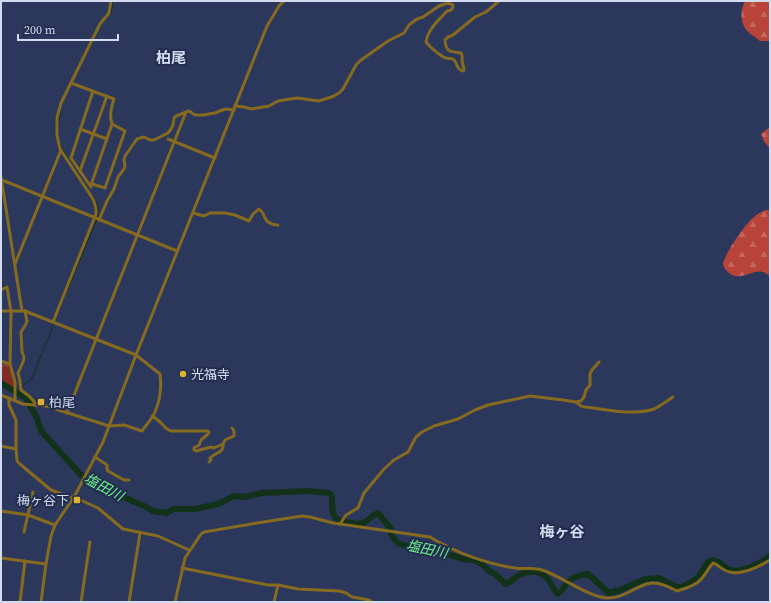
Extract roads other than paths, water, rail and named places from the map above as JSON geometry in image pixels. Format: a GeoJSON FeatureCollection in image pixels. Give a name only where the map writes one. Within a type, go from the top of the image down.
{"type":"FeatureCollection","features":[{"type":"Feature","properties":{"kind":"street"},"geometry":{"type":"LineString","coordinates":[[53,322],[96,214],[96,207],[88,192],[61,150],[57,135],[57,118],[61,103],[100,24],[109,13],[111,1]]}},
{"type":"Feature","properties":{"kind":"street"},"geometry":{"type":"LineString","coordinates":[[41,602],[51,536],[55,525],[74,497],[103,442],[177,251],[267,26],[279,6],[284,1]]}},
{"type":"Feature","properties":{"kind":"street"},"geometry":{"type":"LineString","coordinates":[[99,220],[118,177],[124,169],[125,156],[136,140],[144,138],[154,140],[168,133],[176,116],[189,111],[195,115],[203,115],[215,113],[225,109],[244,107],[251,109],[268,106],[278,101],[297,98],[319,101],[334,96],[343,89],[356,65],[361,60],[388,41],[404,33],[417,19],[423,17],[439,6],[448,3],[453,5],[453,8],[448,11],[430,30],[426,42],[446,58],[453,59],[460,71],[462,71],[464,68],[461,53],[452,53],[449,51],[445,40],[499,1]]}},
{"type":"Feature","properties":{"kind":"street"},"geometry":{"type":"LineString","coordinates":[[71,83],[114,99],[110,112],[110,120],[112,124],[88,192]]}},
{"type":"Feature","properties":{"kind":"street"},"geometry":{"type":"LineString","coordinates":[[94,91],[70,158],[91,185],[105,188],[125,131],[112,124]]}},
{"type":"Feature","properties":{"kind":"street"},"geometry":{"type":"LineString","coordinates":[[80,171],[107,96]]}},
{"type":"Feature","properties":{"kind":"street"},"geometry":{"type":"LineString","coordinates":[[66,413],[186,112]]}},
{"type":"Feature","properties":{"kind":"street"},"geometry":{"type":"LineString","coordinates":[[80,129],[107,139]]}},
{"type":"Feature","properties":{"kind":"street"},"geometry":{"type":"LineString","coordinates":[[168,139],[215,158]]}},
{"type":"Feature","properties":{"kind":"street"},"geometry":{"type":"LineString","coordinates":[[15,265],[61,150]]}},
{"type":"Feature","properties":{"kind":"street"},"geometry":{"type":"LineString","coordinates":[[1,179],[177,251]]}},
{"type":"Feature","properties":{"kind":"street"},"geometry":{"type":"LineString","coordinates":[[1,179],[15,265],[27,320],[21,332],[22,352],[24,357],[18,373],[21,390],[36,404]]}},
{"type":"Feature","properties":{"kind":"street"},"geometry":{"type":"LineString","coordinates":[[193,213],[204,216],[210,213],[225,213],[239,216],[249,221],[253,214],[259,209],[262,210],[266,221],[278,225]]}},
{"type":"Feature","properties":{"kind":"street"},"geometry":{"type":"LineString","coordinates":[[1,290],[7,287],[12,312],[10,364],[16,382],[15,400]]}},
{"type":"Feature","properties":{"kind":"street"},"geometry":{"type":"LineString","coordinates":[[1,311],[24,311],[136,355],[160,374],[162,386],[155,412],[142,431],[124,425],[109,426],[46,406],[27,404],[1,395]]}},
{"type":"Feature","properties":{"kind":"street"},"geometry":{"type":"LineString","coordinates":[[1,361],[10,364]]}},
{"type":"Feature","properties":{"kind":"street"},"geometry":{"type":"LineString","coordinates":[[340,524],[346,515],[358,508],[364,493],[384,469],[394,460],[408,452],[416,437],[422,432],[434,426],[453,421],[488,405],[530,396],[576,402],[581,401],[590,385],[590,374],[599,362]]}},
{"type":"Feature","properties":{"kind":"street"},"geometry":{"type":"LineString","coordinates":[[9,398],[9,405],[16,420],[17,461],[21,465],[51,490],[74,497],[98,508],[123,529],[158,536],[189,550]]}},
{"type":"Feature","properties":{"kind":"street"},"geometry":{"type":"LineString","coordinates":[[576,402],[581,406],[586,407],[633,412],[654,409],[673,398]]}},
{"type":"Feature","properties":{"kind":"street"},"geometry":{"type":"LineString","coordinates":[[152,416],[160,421],[167,430],[208,431],[209,433],[201,440],[200,445],[194,448],[196,451],[211,447],[214,448],[223,444]]}},
{"type":"Feature","properties":{"kind":"street"},"geometry":{"type":"LineString","coordinates":[[209,462],[213,455],[222,450],[225,440],[234,436],[235,433],[232,428]]}},
{"type":"Feature","properties":{"kind":"street"},"geometry":{"type":"LineString","coordinates":[[1,446],[16,449]]}},
{"type":"Feature","properties":{"kind":"street"},"geometry":{"type":"LineString","coordinates":[[95,458],[107,465],[108,471],[124,480],[128,480]]}},
{"type":"Feature","properties":{"kind":"street"},"geometry":{"type":"LineString","coordinates":[[24,532],[33,492]]}},
{"type":"Feature","properties":{"kind":"street"},"geometry":{"type":"LineString","coordinates":[[1,511],[28,516],[55,525]]}},
{"type":"Feature","properties":{"kind":"street"},"geometry":{"type":"LineString","coordinates":[[175,602],[185,558],[201,534],[204,532],[302,516],[340,524],[430,537],[438,543],[498,565],[524,570],[537,568],[556,575],[579,588],[600,597],[609,598],[621,596],[641,585],[650,583],[665,584],[678,591],[685,589],[697,583],[713,563],[730,572],[736,573],[751,570],[770,560]]}},
{"type":"Feature","properties":{"kind":"street"},"geometry":{"type":"LineString","coordinates":[[129,602],[140,533]]}},
{"type":"Feature","properties":{"kind":"street"},"geometry":{"type":"LineString","coordinates":[[81,602],[90,542]]}},
{"type":"Feature","properties":{"kind":"street"},"geometry":{"type":"LineString","coordinates":[[1,558],[46,564]]}},
{"type":"Feature","properties":{"kind":"street"},"geometry":{"type":"LineString","coordinates":[[20,602],[25,561]]}},
{"type":"Feature","properties":{"kind":"street"},"geometry":{"type":"LineString","coordinates":[[182,568],[268,585],[278,585],[298,589],[339,591],[352,597],[369,600],[372,602]]}},
{"type":"Feature","properties":{"kind":"street"},"geometry":{"type":"LineString","coordinates":[[274,602],[278,585]]}},
{"type":"Feature","properties":{"kind":"waterway"},"geometry":{"type":"LineString","coordinates":[[106,18],[111,13],[113,1]]}},
{"type":"Feature","properties":{"kind":"waterway"},"geometry":{"type":"LineString","coordinates":[[87,53],[97,33]]}},
{"type":"Feature","properties":{"kind":"waterway"},"geometry":{"type":"LineString","coordinates":[[58,125],[61,110]]}},
{"type":"Feature","properties":{"kind":"waterway"},"geometry":{"type":"LineString","coordinates":[[60,144],[69,160]]}},
{"type":"Feature","properties":{"kind":"waterway"},"geometry":{"type":"LineString","coordinates":[[73,166],[78,174]]}},
{"type":"Feature","properties":{"kind":"waterway"},"geometry":{"type":"LineString","coordinates":[[59,310],[98,217],[96,201],[93,196]]}},
{"type":"Feature","properties":{"kind":"waterway"},"geometry":{"type":"LineString","coordinates":[[22,387],[32,378],[54,324]]}},
{"type":"Feature","properties":{"kind":"waterway","name":"塩田川"},"geometry":{"type":"LineString","coordinates":[[1,383],[26,398],[37,418],[42,432],[81,475],[92,483],[153,511],[167,513],[173,509],[195,509],[218,504],[234,496],[244,497],[262,493],[307,491],[329,493],[332,496],[334,516],[340,521],[360,524],[378,513],[391,529],[391,534],[399,544],[421,546],[463,559],[474,560],[483,565],[506,584],[523,573],[538,572],[548,579],[558,594],[571,579],[588,574],[609,593],[645,579],[659,578],[677,587],[682,587],[695,580],[707,563],[712,560],[719,562],[728,569],[738,570],[756,565],[770,556]]}},
{"type":"Feature","properties":{"kind":"place","name":"光福寺"},"geometry":{"type":"Point","coordinates":[183,374]}},
{"type":"Feature","properties":{"kind":"place","name":"柏尾"},"geometry":{"type":"Point","coordinates":[41,402]}},
{"type":"Feature","properties":{"kind":"place","name":"梅ヶ谷下"},"geometry":{"type":"Point","coordinates":[77,500]}},
{"type":"Feature","properties":{"kind":"district","name":"柏尾"},"geometry":{"type":"Point","coordinates":[171,57]}},
{"type":"Feature","properties":{"kind":"district","name":"梅ヶ谷"},"geometry":{"type":"Point","coordinates":[562,531]}}]}
